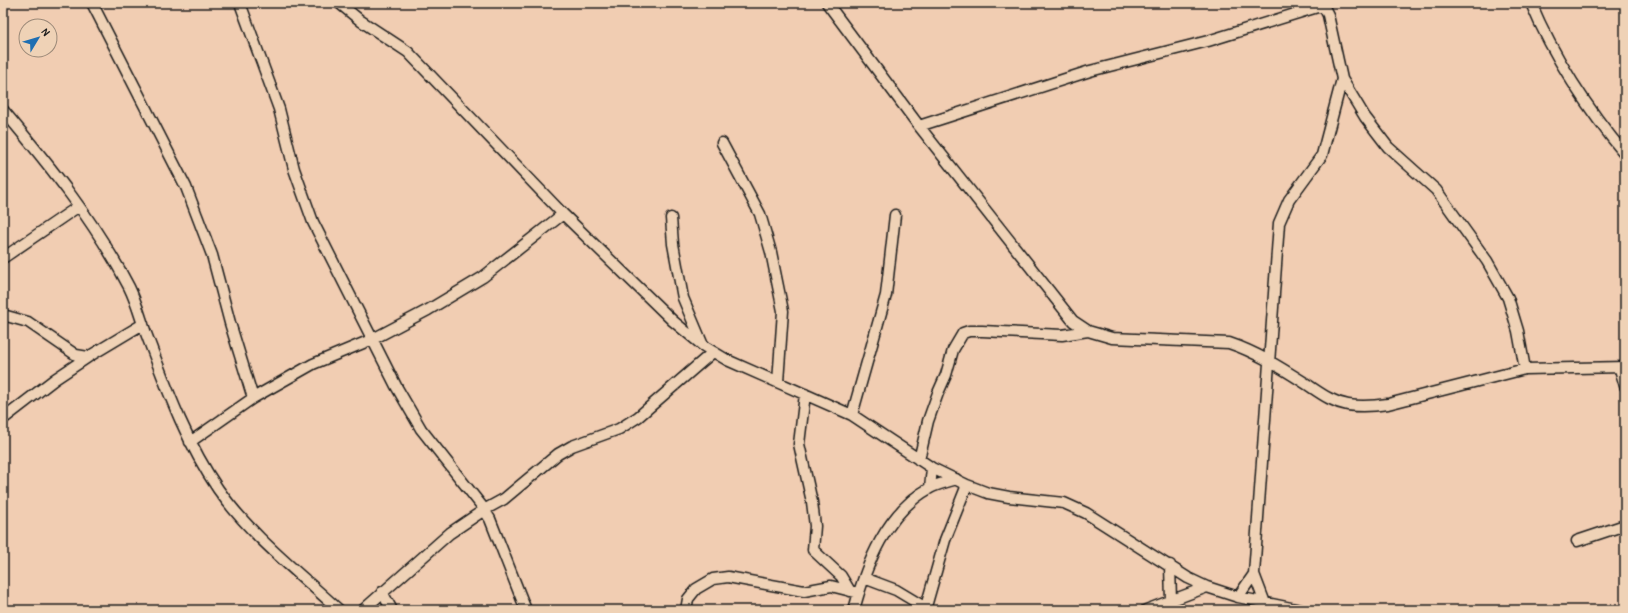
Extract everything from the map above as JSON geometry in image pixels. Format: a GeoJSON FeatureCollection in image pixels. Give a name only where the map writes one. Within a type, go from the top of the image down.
{"type":"FeatureCollection","features":[{"type":"Feature","properties":{"kind":"street"},"geometry":{"type":"LineString","coordinates":[[92,3],[186,187],[212,255],[230,323],[253,398]]}},
{"type":"Feature","properties":{"kind":"street"},"geometry":{"type":"LineString","coordinates":[[240,3],[279,109],[304,200],[313,222],[396,386],[421,428],[490,519],[526,610]]}},
{"type":"Feature","properties":{"kind":"street"},"geometry":{"type":"LineString","coordinates":[[339,3],[361,21],[408,52],[563,214],[673,321],[702,345],[727,360],[852,415],[932,468],[967,485],[988,493],[1009,497],[1064,503],[1086,513],[1170,565],[1188,578],[1207,587],[1238,598],[1301,610]]}},
{"type":"Feature","properties":{"kind":"street"},"geometry":{"type":"LineString","coordinates":[[827,3],[919,126],[1073,321],[1088,331],[1112,338],[1229,343],[1245,348],[1270,361],[1326,397],[1347,405],[1367,407],[1388,404],[1526,369],[1622,368],[1625,386]]}},
{"type":"Feature","properties":{"kind":"street"},"geometry":{"type":"LineString","coordinates":[[1531,3],[1543,31],[1575,84],[1625,154]]}},
{"type":"Feature","properties":{"kind":"street"},"geometry":{"type":"LineString","coordinates":[[919,126],[1090,71],[1208,41],[1323,4],[1328,16],[1342,79],[1365,117],[1388,147],[1436,190],[1487,261],[1508,298],[1518,331],[1526,369]]}},
{"type":"Feature","properties":{"kind":"street"},"geometry":{"type":"LineString","coordinates":[[1265,603],[1254,574],[1270,361],[1278,223],[1289,200],[1322,155],[1342,79]]}},
{"type":"Feature","properties":{"kind":"street"},"geometry":{"type":"LineString","coordinates":[[3,110],[48,163],[79,206],[130,288],[190,442],[219,490],[237,513],[255,532],[339,610]]}},
{"type":"Feature","properties":{"kind":"street"},"geometry":{"type":"LineString","coordinates":[[722,143],[760,214],[771,252],[783,311],[778,382]]}},
{"type":"Feature","properties":{"kind":"street"},"geometry":{"type":"LineString","coordinates":[[3,258],[79,206]]}},
{"type":"Feature","properties":{"kind":"street"},"geometry":{"type":"LineString","coordinates":[[190,442],[253,398],[313,364],[373,339],[428,310],[483,277],[563,214]]}},
{"type":"Feature","properties":{"kind":"street"},"geometry":{"type":"LineString","coordinates":[[852,415],[886,295],[894,215]]}},
{"type":"Feature","properties":{"kind":"street"},"geometry":{"type":"LineString","coordinates":[[671,218],[673,244],[682,298],[702,345]]}},
{"type":"Feature","properties":{"kind":"street"},"geometry":{"type":"LineString","coordinates":[[3,315],[28,322],[76,355],[88,357]]}},
{"type":"Feature","properties":{"kind":"street"},"geometry":{"type":"LineString","coordinates":[[3,419],[55,379],[143,324]]}},
{"type":"Feature","properties":{"kind":"street"},"geometry":{"type":"LineString","coordinates":[[919,460],[928,421],[946,375],[953,350],[963,334],[968,331],[982,331],[1062,335],[1088,331]]}},
{"type":"Feature","properties":{"kind":"street"},"geometry":{"type":"LineString","coordinates":[[363,610],[450,533],[484,510],[504,499],[558,454],[572,446],[619,429],[638,417],[714,352]]}},
{"type":"Feature","properties":{"kind":"street"},"geometry":{"type":"LineString","coordinates":[[805,394],[799,444],[812,502],[815,526],[813,550],[841,576],[855,592]]}},
{"type":"Feature","properties":{"kind":"street"},"geometry":{"type":"LineString","coordinates":[[930,488],[932,468]]}},
{"type":"Feature","properties":{"kind":"street"},"geometry":{"type":"LineString","coordinates":[[854,610],[855,592],[864,578],[887,528],[905,508],[930,488],[956,479]]}},
{"type":"Feature","properties":{"kind":"street"},"geometry":{"type":"LineString","coordinates":[[864,578],[896,590],[925,609],[945,540],[967,485]]}},
{"type":"Feature","properties":{"kind":"street"},"geometry":{"type":"LineString","coordinates":[[1577,541],[1625,525]]}},
{"type":"Feature","properties":{"kind":"street"},"geometry":{"type":"LineString","coordinates":[[1170,565],[1171,601]]}},
{"type":"Feature","properties":{"kind":"street"},"geometry":{"type":"LineString","coordinates":[[1238,598],[1254,574]]}},
{"type":"Feature","properties":{"kind":"street"},"geometry":{"type":"LineString","coordinates":[[686,610],[688,599],[696,589],[713,579],[728,577],[804,591],[831,586],[855,592]]}},
{"type":"Feature","properties":{"kind":"street"},"geometry":{"type":"LineString","coordinates":[[1146,610],[1159,607],[1207,587]]}},
{"type":"Feature","properties":{"kind":"street"},"geometry":{"type":"LineString","coordinates":[[382,592],[392,610]]}}]}
